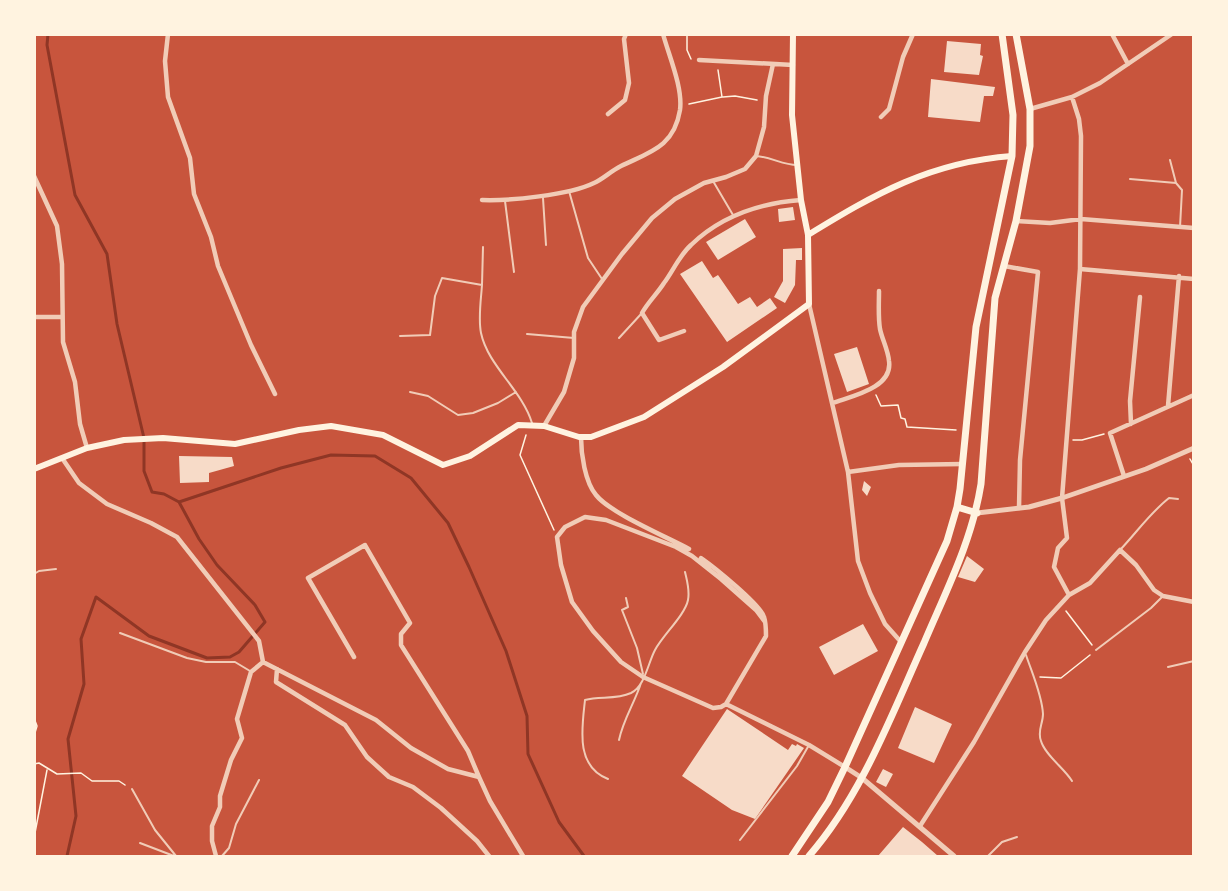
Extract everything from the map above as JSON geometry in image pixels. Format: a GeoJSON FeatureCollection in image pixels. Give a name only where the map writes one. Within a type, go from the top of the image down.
{"type":"FeatureCollection","features":[{"type":"Feature","properties":{"kind":"main road"},"geometry":{"type":"LineString","coordinates":[[34,469],[87,448],[124,440],[163,438],[235,444],[299,430],[331,426],[383,435],[443,465],[470,456],[518,425],[544,426],[581,437],[591,437],[644,417],[723,368],[808,304],[808,235],[801,200],[792,115],[793,34]]}},
{"type":"Feature","properties":{"kind":"main road"},"geometry":{"type":"LineString","coordinates":[[792,856],[828,802],[845,767],[947,541],[957,507],[976,327],[1012,156],[1013,115],[1002,34]]}},
{"type":"Feature","properties":{"kind":"main road"},"geometry":{"type":"LineString","coordinates":[[809,856],[862,778],[958,565],[977,513],[995,298],[1016,221],[1030,146],[1030,109],[1016,34]]}},
{"type":"Feature","properties":{"kind":"main road"},"geometry":{"type":"LineString","coordinates":[[808,235],[910,178],[948,166],[990,157],[1012,156]]}},
{"type":"Feature","properties":{"kind":"main road"},"geometry":{"type":"LineString","coordinates":[[957,507],[977,513]]}},
{"type":"Feature","properties":{"kind":"street"},"geometry":{"type":"LineString","coordinates":[[168,34],[165,61],[168,96],[190,158],[194,194],[211,237],[218,266],[250,345],[275,394]]}},
{"type":"Feature","properties":{"kind":"street"},"geometry":{"type":"LineString","coordinates":[[608,114],[625,100],[629,83],[624,39],[626,34]]}},
{"type":"Feature","properties":{"kind":"street"},"geometry":{"type":"LineString","coordinates":[[482,200],[505,201],[569,191],[595,183],[609,172],[658,149],[672,136],[680,106],[677,82],[663,34]]}},
{"type":"Feature","properties":{"kind":"street"},"geometry":{"type":"LineString","coordinates":[[881,117],[889,109],[903,57],[913,34]]}},
{"type":"Feature","properties":{"kind":"street"},"geometry":{"type":"LineString","coordinates":[[1112,34],[1128,64]]}},
{"type":"Feature","properties":{"kind":"street"},"geometry":{"type":"LineString","coordinates":[[1030,109],[1072,97],[1100,83],[1172,34]]}},
{"type":"Feature","properties":{"kind":"street"},"geometry":{"type":"LineString","coordinates":[[699,60],[793,65]]}},
{"type":"Feature","properties":{"kind":"street"},"geometry":{"type":"LineString","coordinates":[[544,426],[564,392],[574,358],[574,332],[582,307],[602,279],[652,218],[675,199],[704,183],[745,169],[756,156],[764,127],[773,64]]}},
{"type":"Feature","properties":{"kind":"street"},"geometry":{"type":"LineString","coordinates":[[1069,595],[1054,567],[1058,548],[1068,538],[1062,498],[1080,269],[1081,136],[1079,119],[1072,97]]}},
{"type":"Feature","properties":{"kind":"street"},"geometry":{"type":"LineString","coordinates":[[34,176],[57,226],[62,264],[63,342],[75,382],[80,424],[87,448]]}},
{"type":"Feature","properties":{"kind":"street"},"geometry":{"type":"LineString","coordinates":[[684,331],[658,340],[642,313],[648,301],[664,283],[673,266],[690,246],[711,229],[734,217],[773,202],[801,200]]}},
{"type":"Feature","properties":{"kind":"street"},"geometry":{"type":"LineString","coordinates":[[1016,221],[1050,223],[1081,219],[1194,228]]}},
{"type":"Feature","properties":{"kind":"street"},"geometry":{"type":"LineString","coordinates":[[1004,266],[1038,272],[1020,460],[1019,508]]}},
{"type":"Feature","properties":{"kind":"street"},"geometry":{"type":"LineString","coordinates":[[1080,269],[1194,279]]}},
{"type":"Feature","properties":{"kind":"street"},"geometry":{"type":"LineString","coordinates":[[1168,406],[1179,276]]}},
{"type":"Feature","properties":{"kind":"street"},"geometry":{"type":"LineString","coordinates":[[833,403],[881,383],[889,372],[890,362],[880,327],[879,291]]}},
{"type":"Feature","properties":{"kind":"street"},"geometry":{"type":"LineString","coordinates":[[1131,424],[1130,401],[1140,297]]}},
{"type":"Feature","properties":{"kind":"street"},"geometry":{"type":"LineString","coordinates":[[808,304],[849,472],[858,561],[885,624],[901,642]]}},
{"type":"Feature","properties":{"kind":"street"},"geometry":{"type":"LineString","coordinates":[[34,316],[61,317]]}},
{"type":"Feature","properties":{"kind":"street"},"geometry":{"type":"LineString","coordinates":[[1124,477],[1110,433],[1194,395]]}},
{"type":"Feature","properties":{"kind":"street"},"geometry":{"type":"LineString","coordinates":[[581,437],[585,472],[595,495],[629,519],[689,549]]}},
{"type":"Feature","properties":{"kind":"street"},"geometry":{"type":"LineString","coordinates":[[977,513],[1019,508],[1062,498],[1124,477],[1194,448]]}},
{"type":"Feature","properties":{"kind":"street"},"geometry":{"type":"LineString","coordinates":[[62,458],[79,483],[107,504],[177,537],[259,640],[263,662]]}},
{"type":"Feature","properties":{"kind":"street"},"geometry":{"type":"LineString","coordinates":[[849,472],[899,465],[963,464]]}},
{"type":"Feature","properties":{"kind":"street"},"geometry":{"type":"LineString","coordinates":[[702,558],[764,615],[765,622],[766,636],[726,704],[713,708],[643,679],[621,662],[593,631],[572,602],[561,565],[557,537],[565,527],[585,518],[606,520],[676,547],[692,556],[721,579],[756,610],[765,622]]}},
{"type":"Feature","properties":{"kind":"street"},"geometry":{"type":"LineString","coordinates":[[354,657],[308,578],[365,545],[410,623],[401,634],[400,645],[468,752],[490,801],[523,856]]}},
{"type":"Feature","properties":{"kind":"street"},"geometry":{"type":"LineString","coordinates":[[920,826],[974,742],[1025,652],[1046,620],[1069,595],[1090,583],[1120,550],[1136,565],[1154,590],[1163,596],[1194,602]]}},
{"type":"Feature","properties":{"kind":"street"},"geometry":{"type":"LineString","coordinates":[[216,856],[212,842],[212,826],[220,807],[220,796],[231,760],[242,738],[237,718],[251,672],[263,662]]}},
{"type":"Feature","properties":{"kind":"street"},"geometry":{"type":"LineString","coordinates":[[263,662],[376,720],[411,748],[448,769],[479,777]]}},
{"type":"Feature","properties":{"kind":"street"},"geometry":{"type":"LineString","coordinates":[[277,669],[276,682],[345,725],[368,757],[389,777],[413,787],[441,808],[477,841],[489,856]]}},
{"type":"Feature","properties":{"kind":"street"},"geometry":{"type":"LineString","coordinates":[[726,704],[809,745],[862,778],[954,856]]}},
{"type":"Feature","properties":{"kind":"lane"},"geometry":{"type":"LineString","coordinates":[[756,156],[769,157],[788,165],[797,165]]}},
{"type":"Feature","properties":{"kind":"lane"},"geometry":{"type":"LineString","coordinates":[[1170,160],[1176,183],[1182,190],[1180,227]]}},
{"type":"Feature","properties":{"kind":"lane"},"geometry":{"type":"LineString","coordinates":[[1130,179],[1176,183]]}},
{"type":"Feature","properties":{"kind":"lane"},"geometry":{"type":"LineString","coordinates":[[713,181],[734,217]]}},
{"type":"Feature","properties":{"kind":"lane"},"geometry":{"type":"LineString","coordinates":[[569,191],[588,258],[602,279]]}},
{"type":"Feature","properties":{"kind":"lane"},"geometry":{"type":"LineString","coordinates":[[543,195],[546,245]]}},
{"type":"Feature","properties":{"kind":"lane"},"geometry":{"type":"LineString","coordinates":[[505,201],[514,272]]}},
{"type":"Feature","properties":{"kind":"lane"},"geometry":{"type":"LineString","coordinates":[[483,247],[481,333],[494,359],[527,407],[531,425]]}},
{"type":"Feature","properties":{"kind":"lane"},"geometry":{"type":"LineString","coordinates":[[400,336],[430,335],[435,296],[442,278],[482,285]]}},
{"type":"Feature","properties":{"kind":"lane"},"geometry":{"type":"LineString","coordinates":[[619,338],[642,313]]}},
{"type":"Feature","properties":{"kind":"lane"},"geometry":{"type":"LineString","coordinates":[[527,334],[574,338]]}},
{"type":"Feature","properties":{"kind":"lane"},"geometry":{"type":"LineString","coordinates":[[410,392],[428,396],[458,415],[482,410],[516,392]]}},
{"type":"Feature","properties":{"kind":"lane"},"geometry":{"type":"LineString","coordinates":[[1120,550],[1138,531],[1152,511],[1169,498],[1178,499]]}},
{"type":"Feature","properties":{"kind":"lane"},"geometry":{"type":"LineString","coordinates":[[34,573],[56,569]]}},
{"type":"Feature","properties":{"kind":"lane"},"geometry":{"type":"LineString","coordinates":[[620,740],[623,724],[634,704],[655,650],[687,602],[689,590],[685,572]]}},
{"type":"Feature","properties":{"kind":"lane"},"geometry":{"type":"LineString","coordinates":[[1096,650],[1151,608],[1163,596]]}},
{"type":"Feature","properties":{"kind":"lane"},"geometry":{"type":"LineString","coordinates":[[608,779],[598,775],[583,751],[582,729],[585,700],[632,693],[643,679],[637,648],[621,610],[628,607],[626,598]]}},
{"type":"Feature","properties":{"kind":"lane"},"geometry":{"type":"LineString","coordinates":[[120,633],[187,658],[206,662],[235,662],[251,672]]}},
{"type":"Feature","properties":{"kind":"lane"},"geometry":{"type":"LineString","coordinates":[[1025,652],[1043,713],[1039,733],[1041,744],[1072,781]]}},
{"type":"Feature","properties":{"kind":"lane"},"geometry":{"type":"LineString","coordinates":[[1168,667],[1194,661]]}},
{"type":"Feature","properties":{"kind":"lane"},"geometry":{"type":"LineString","coordinates":[[740,840],[797,766],[809,745]]}},
{"type":"Feature","properties":{"kind":"lane"},"geometry":{"type":"LineString","coordinates":[[222,856],[229,848],[236,824],[259,780]]}},
{"type":"Feature","properties":{"kind":"lane"},"geometry":{"type":"LineString","coordinates":[[132,789],[155,830],[175,856]]}},
{"type":"Feature","properties":{"kind":"lane"},"geometry":{"type":"LineString","coordinates":[[988,856],[1002,842],[1017,837]]}},
{"type":"Feature","properties":{"kind":"lane"},"geometry":{"type":"LineString","coordinates":[[140,843],[175,856]]}},
{"type":"Feature","properties":{"kind":"path"},"geometry":{"type":"LineString","coordinates":[[687,34],[689,57],[693,61],[699,60]]}},
{"type":"Feature","properties":{"kind":"path"},"geometry":{"type":"LineString","coordinates":[[717,60],[722,97]]}},
{"type":"Feature","properties":{"kind":"path"},"geometry":{"type":"LineString","coordinates":[[680,106],[735,96],[766,102]]}},
{"type":"Feature","properties":{"kind":"path"},"geometry":{"type":"LineString","coordinates":[[872,387],[881,406],[897,405],[901,418],[908,427],[966,431]]}},
{"type":"Feature","properties":{"kind":"path"},"geometry":{"type":"LineString","coordinates":[[531,425],[520,455],[557,537]]}},
{"type":"Feature","properties":{"kind":"path"},"geometry":{"type":"LineString","coordinates":[[1067,440],[1082,440],[1110,433]]}},
{"type":"Feature","properties":{"kind":"path"},"geometry":{"type":"LineString","coordinates":[[1033,676],[1061,678],[1096,650],[1060,604]]}},
{"type":"Feature","properties":{"kind":"path"},"geometry":{"type":"LineString","coordinates":[[34,718],[37,726],[34,736]]}},
{"type":"Feature","properties":{"kind":"path"},"geometry":{"type":"LineString","coordinates":[[34,764],[39,763],[57,774],[81,773],[92,781],[119,781],[132,789]]}},
{"type":"Feature","properties":{"kind":"path"},"geometry":{"type":"LineString","coordinates":[[34,838],[47,769]]}},
{"type":"Feature","properties":{"kind":"building"},"geometry":{"type":"Polygon","coordinates":[[[947,41],[981,44],[980,55],[983,56],[979,75],[944,72],[947,41]]]}},
{"type":"Feature","properties":{"kind":"building"},"geometry":{"type":"Polygon","coordinates":[[[931,79],[995,87],[993,96],[984,96],[980,122],[928,117],[931,79]]]}},
{"type":"Feature","properties":{"kind":"building"},"geometry":{"type":"Polygon","coordinates":[[[793,207],[795,220],[779,222],[778,209],[793,207]]]}},
{"type":"Feature","properties":{"kind":"building"},"geometry":{"type":"Polygon","coordinates":[[[745,219],[756,237],[718,260],[706,242],[745,219]]]}},
{"type":"Feature","properties":{"kind":"building"},"geometry":{"type":"Polygon","coordinates":[[[802,248],[802,260],[796,260],[795,285],[785,303],[774,297],[783,281],[783,249],[802,248]]]}},
{"type":"Feature","properties":{"kind":"building"},"geometry":{"type":"Polygon","coordinates":[[[702,261],[713,278],[718,275],[738,304],[750,297],[757,307],[770,298],[777,308],[727,342],[680,274],[702,261]]]}},
{"type":"Feature","properties":{"kind":"building"},"geometry":{"type":"Polygon","coordinates":[[[857,347],[869,384],[847,392],[834,354],[857,347]]]}},
{"type":"Feature","properties":{"kind":"building"},"geometry":{"type":"Polygon","coordinates":[[[179,456],[232,457],[234,466],[209,473],[209,482],[180,483],[179,456]]]}},
{"type":"Feature","properties":{"kind":"building"},"geometry":{"type":"Polygon","coordinates":[[[864,481],[871,487],[867,496],[862,490],[864,481]]]}},
{"type":"Feature","properties":{"kind":"building"},"geometry":{"type":"Polygon","coordinates":[[[967,556],[984,569],[975,582],[958,577],[967,556]]]}},
{"type":"Feature","properties":{"kind":"building"},"geometry":{"type":"Polygon","coordinates":[[[863,624],[878,651],[834,675],[819,647],[863,624]]]}},
{"type":"Feature","properties":{"kind":"building"},"geometry":{"type":"Polygon","coordinates":[[[915,707],[952,724],[934,763],[898,748],[915,707]]]}},
{"type":"Feature","properties":{"kind":"building"},"geometry":{"type":"Polygon","coordinates":[[[727,709],[788,750],[792,744],[804,748],[755,819],[732,810],[682,776],[727,709]]]}},
{"type":"Feature","properties":{"kind":"building"},"geometry":{"type":"Polygon","coordinates":[[[883,769],[893,774],[886,787],[876,782],[883,769]]]}},
{"type":"Feature","properties":{"kind":"building"},"geometry":{"type":"Polygon","coordinates":[[[903,827],[922,842],[938,856],[878,856],[903,827]]]}},
{"type":"Feature","properties":{"kind":"waterway"},"geometry":{"type":"LineString","coordinates":[[48,34],[47,45],[75,195],[107,254],[117,324],[144,438],[144,471],[152,492],[164,494],[179,502],[199,539],[217,565],[255,605],[265,622],[239,652],[230,657],[207,658],[149,636],[96,597],[81,639],[84,684],[68,739],[76,816],[67,856]]}},
{"type":"Feature","properties":{"kind":"waterway"},"geometry":{"type":"LineString","coordinates":[[179,502],[281,468],[331,455],[375,456],[411,478],[448,523],[469,567],[506,651],[527,716],[528,754],[559,822],[584,856]]}}]}
